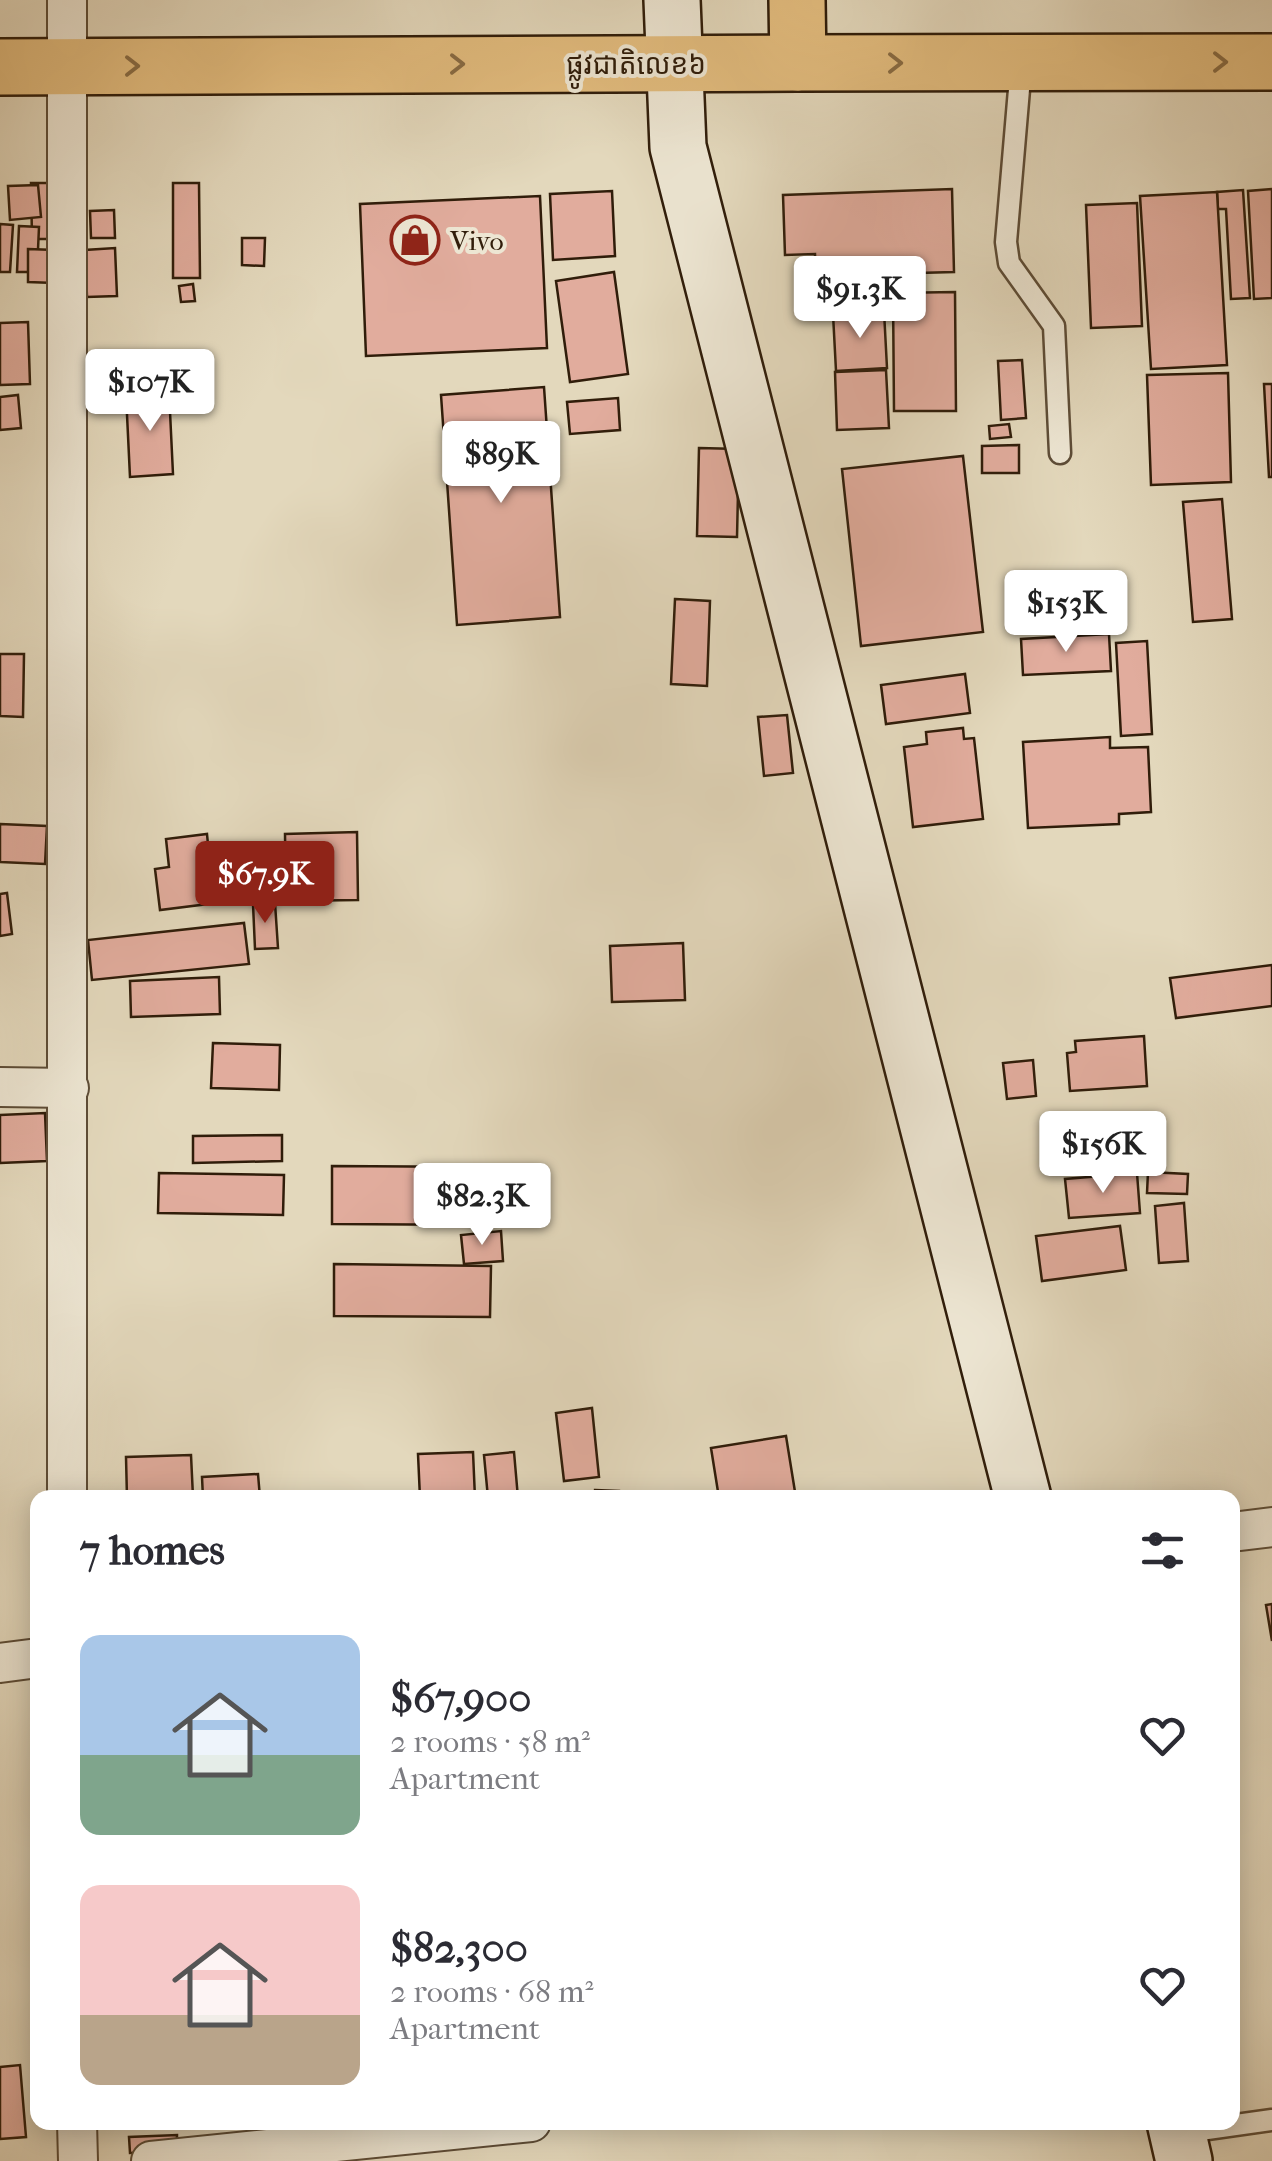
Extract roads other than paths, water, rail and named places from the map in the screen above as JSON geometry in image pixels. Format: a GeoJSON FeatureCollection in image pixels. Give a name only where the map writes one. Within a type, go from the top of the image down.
{"type":"FeatureCollection","features":[{"type":"Feature","properties":{"kind":"main road"},"geometry":{"type":"LineString","coordinates":[[797,0],[798,63]]}},
{"type":"Feature","properties":{"kind":"main road","name":"ផ្លូវជាតិលេខ៦"},"geometry":{"type":"LineString","coordinates":[[0,66],[1272,62]]}},
{"type":"Feature","properties":{"kind":"street"},"geometry":{"type":"LineString","coordinates":[[67,0],[67,1490]]}},
{"type":"Feature","properties":{"kind":"street"},"geometry":{"type":"LineString","coordinates":[[672,0],[678,147],[1021,1490]]}},
{"type":"Feature","properties":{"kind":"street"},"geometry":{"type":"LineString","coordinates":[[0,1087],[69,1088]]}},
{"type":"Feature","properties":{"kind":"street"},"geometry":{"type":"LineString","coordinates":[[1240,1531],[1272,1526]]}},
{"type":"Feature","properties":{"kind":"street"},"geometry":{"type":"LineString","coordinates":[[0,1664],[30,1659]]}},
{"type":"Feature","properties":{"kind":"street"},"geometry":{"type":"LineString","coordinates":[[77,2130],[78,2161]]}},
{"type":"Feature","properties":{"kind":"street"},"geometry":{"type":"LineString","coordinates":[[151,2161],[453,2130]]}},
{"type":"Feature","properties":{"kind":"lane"},"geometry":{"type":"LineString","coordinates":[[1022,64],[1006,242],[1009,263],[1054,326],[1060,452]]}},
{"type":"Feature","properties":{"kind":"lane"},"geometry":{"type":"LineString","coordinates":[[1240,2127],[1272,2120]]}},
{"type":"Feature","properties":{"kind":"lane"},"geometry":{"type":"LineString","coordinates":[[1179,2139],[1223,2130]]}},
{"type":"Feature","properties":{"kind":"place","name":"Vivo"},"geometry":{"type":"Point","coordinates":[415,240]}}]}
